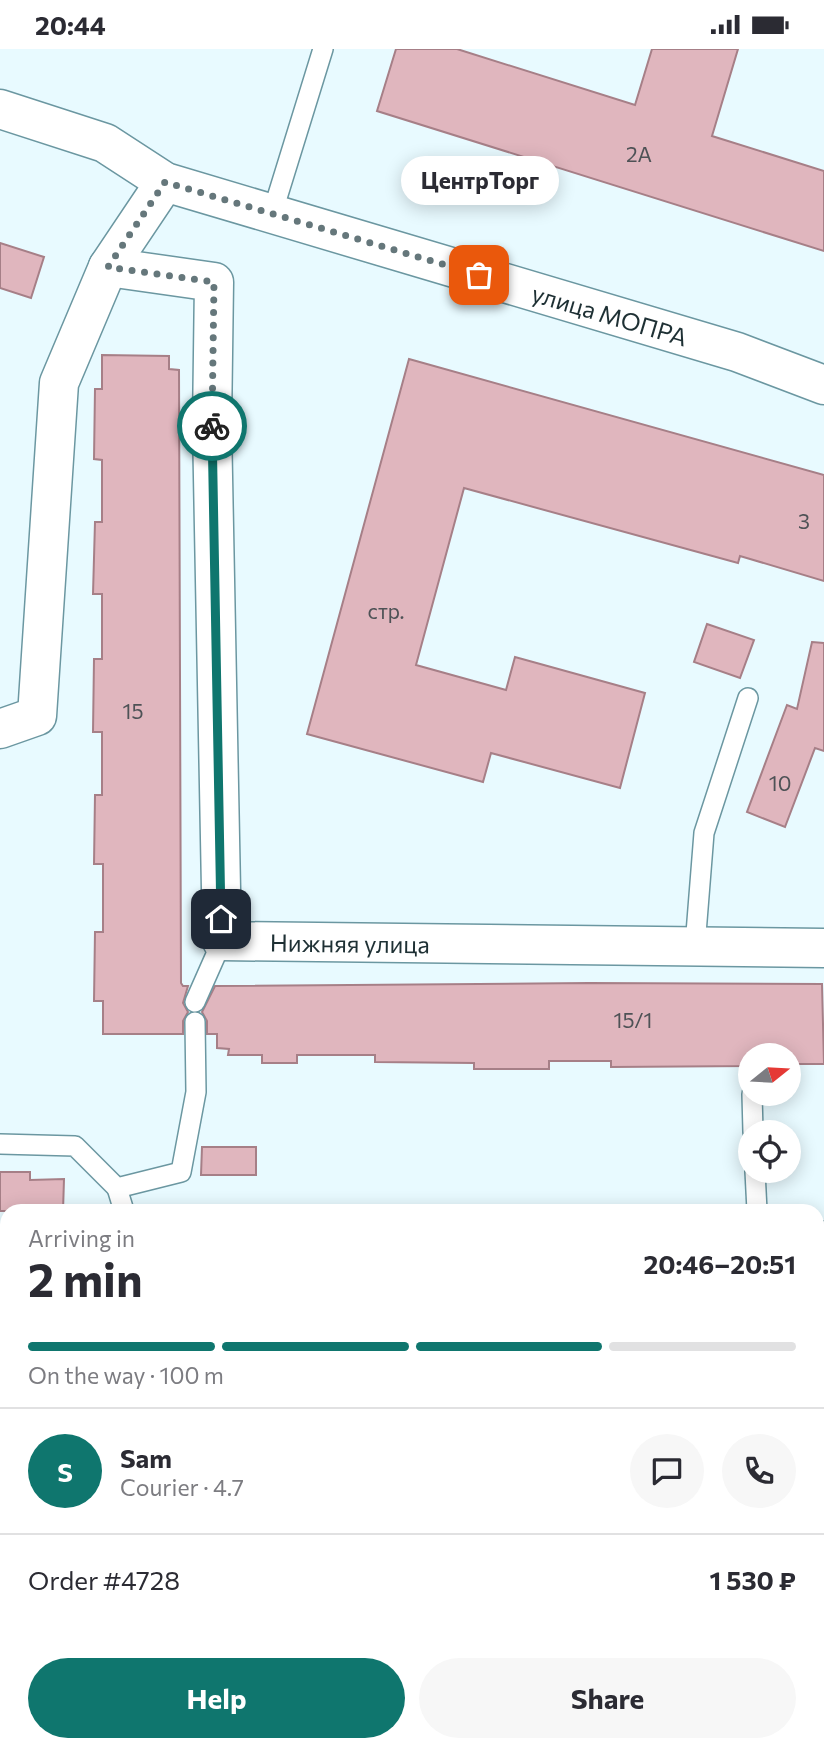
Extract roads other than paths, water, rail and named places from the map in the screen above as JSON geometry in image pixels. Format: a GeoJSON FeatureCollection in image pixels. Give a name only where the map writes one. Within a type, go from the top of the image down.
{"type":"FeatureCollection","features":[{"type":"Feature","properties":{"kind":"street","name":"улица МОПРА"},"geometry":{"type":"LineString","coordinates":[[0,109],[105,143],[165,182],[737,352],[824,385]]}},
{"type":"Feature","properties":{"kind":"street"},"geometry":{"type":"LineString","coordinates":[[0,729],[37,716],[59,383],[108,267],[165,182]]}},
{"type":"Feature","properties":{"kind":"street"},"geometry":{"type":"LineString","coordinates":[[108,267],[214,282],[212,425],[222,941]]}},
{"type":"Feature","properties":{"kind":"street","name":"Нижняя улица"},"geometry":{"type":"LineString","coordinates":[[222,941],[824,948]]}},
{"type":"Feature","properties":{"kind":"lane"},"geometry":{"type":"LineString","coordinates":[[272,214],[323,49]]}},
{"type":"Feature","properties":{"kind":"lane"},"geometry":{"type":"LineString","coordinates":[[695,946],[704,833],[748,698]]}},
{"type":"Feature","properties":{"kind":"lane"},"geometry":{"type":"LineString","coordinates":[[195,1002],[222,941]]}},
{"type":"Feature","properties":{"kind":"lane"},"geometry":{"type":"LineString","coordinates":[[117,1188],[181,1172],[196,1092],[195,1022]]}},
{"type":"Feature","properties":{"kind":"lane"},"geometry":{"type":"LineString","coordinates":[[0,1144],[75,1146],[117,1188],[122,1204]]}},
{"type":"Feature","properties":{"kind":"lane"},"geometry":{"type":"LineString","coordinates":[[756,1183],[757,1204]]}},
{"type":"Feature","properties":{"kind":"place","name":"ЦентрТорг"},"geometry":{"type":"Point","coordinates":[479,275]}}]}
